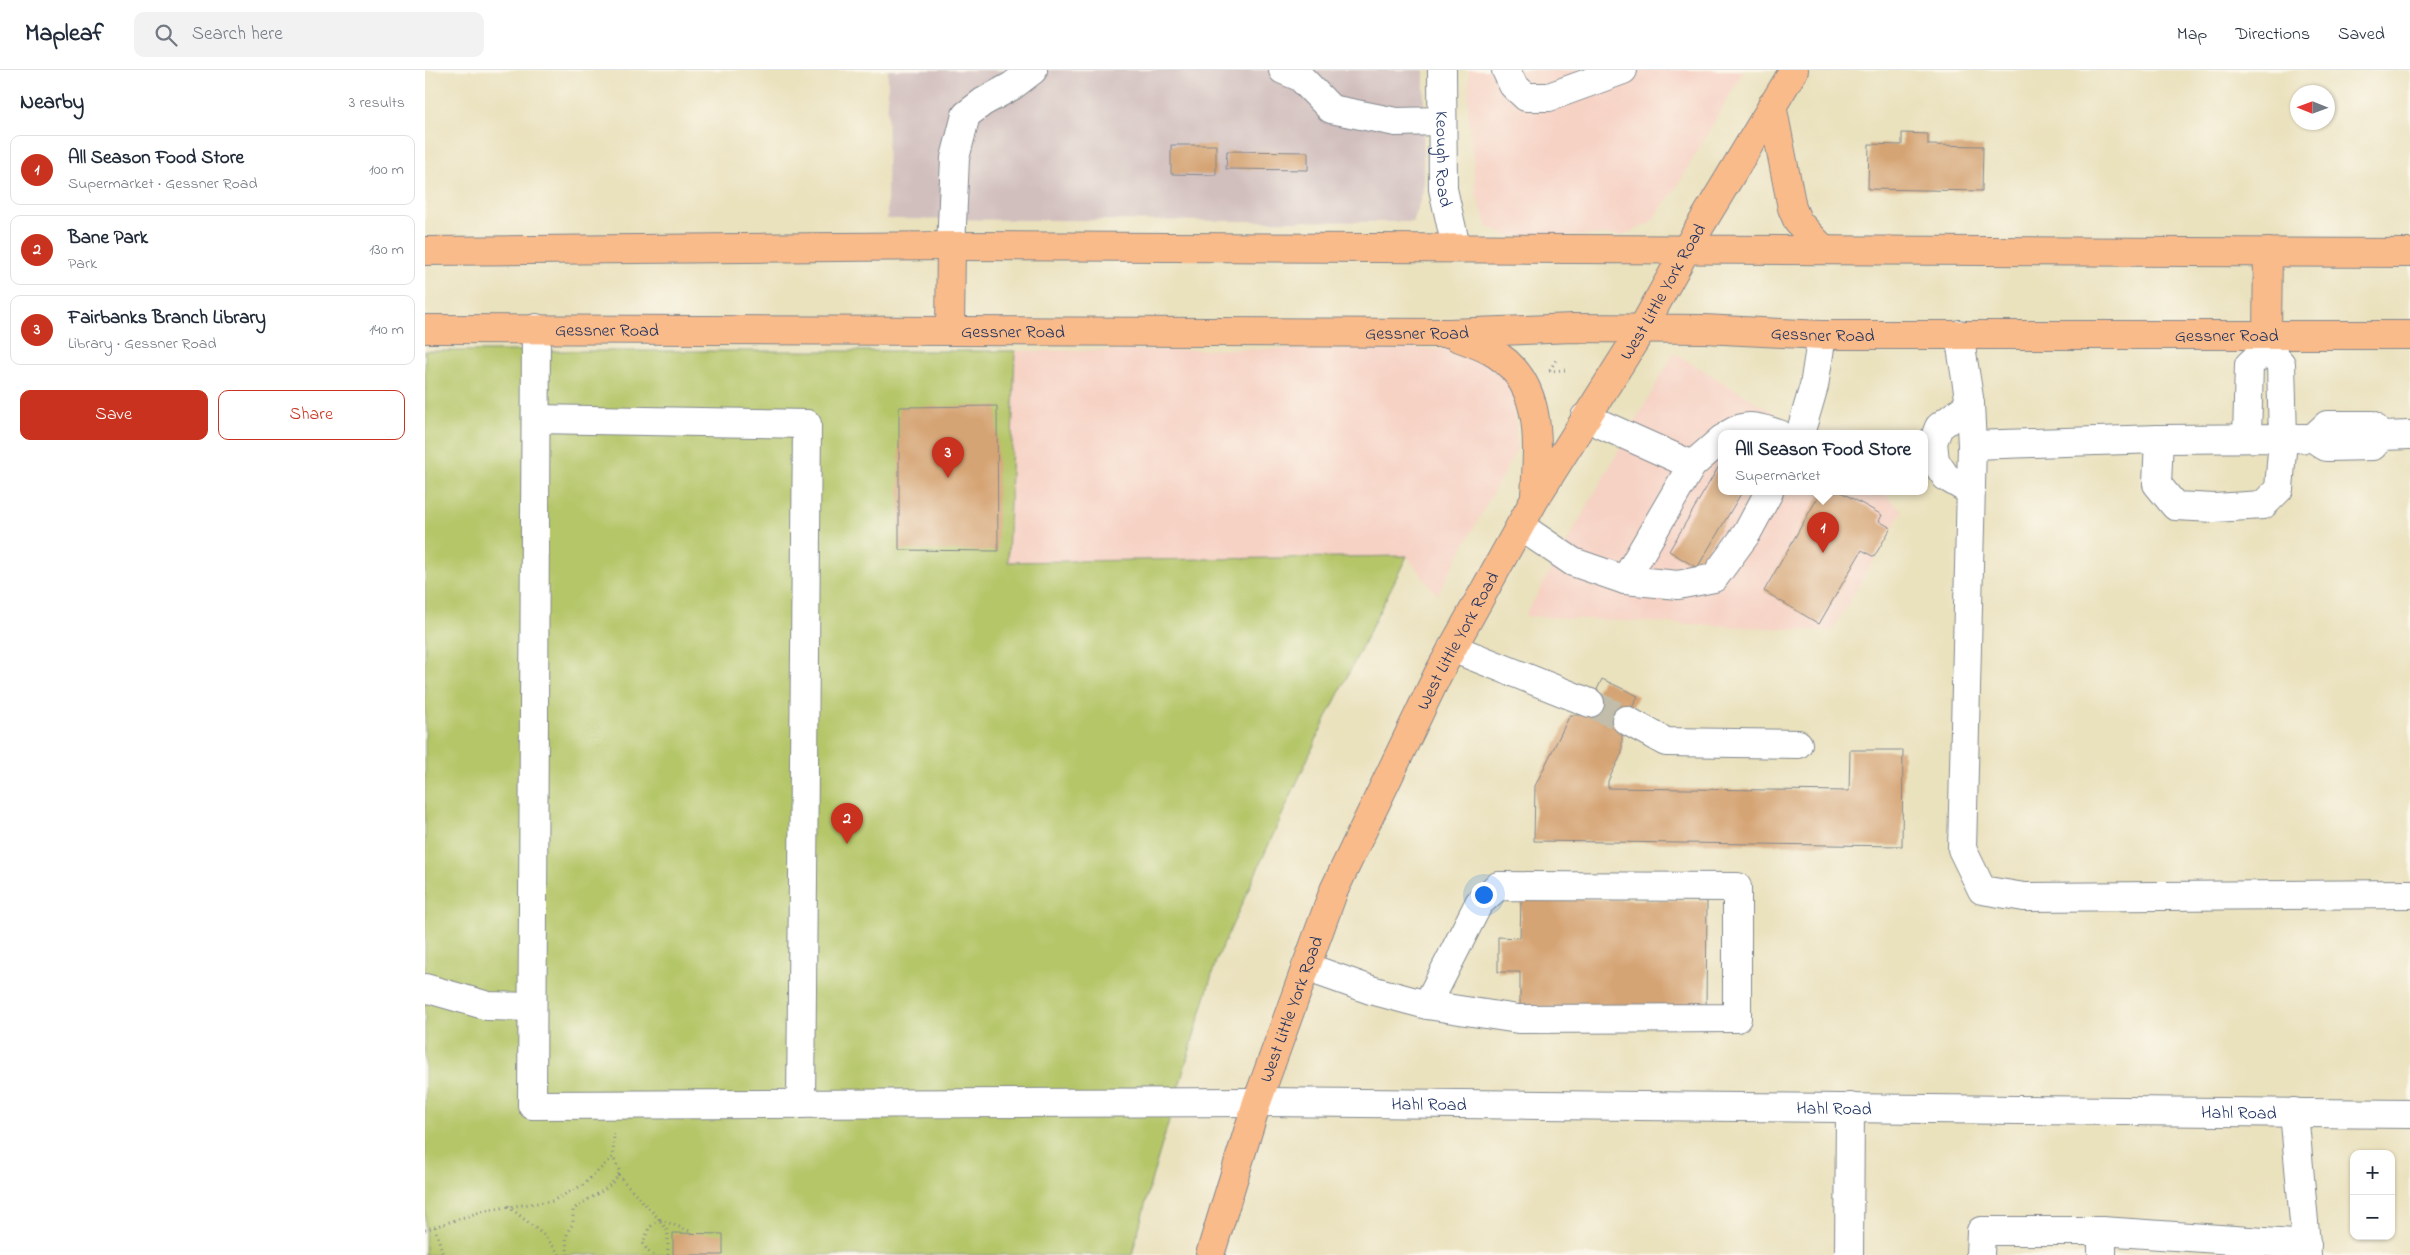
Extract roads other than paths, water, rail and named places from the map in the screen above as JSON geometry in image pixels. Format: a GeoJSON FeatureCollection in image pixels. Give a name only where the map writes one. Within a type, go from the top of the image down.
{"type":"FeatureCollection","features":[{"type":"Feature","properties":{"kind":"main road","name":"West Little York Road"},"geometry":{"type":"LineString","coordinates":[[1210,1255],[1257,1102],[1334,890],[1452,648],[1535,499],[1642,329],[1687,248],[1772,105],[1786,73]]}},
{"type":"Feature","properties":{"kind":"main road"},"geometry":{"type":"LineString","coordinates":[[1772,105],[1792,208],[1798,222],[1823,250]]}},
{"type":"Feature","properties":{"kind":"main road"},"geometry":{"type":"LineString","coordinates":[[950,330],[951,246]]}},
{"type":"Feature","properties":{"kind":"main road"},"geometry":{"type":"LineString","coordinates":[[425,251],[951,246],[1687,248],[2410,253]]}},
{"type":"Feature","properties":{"kind":"main road"},"geometry":{"type":"LineString","coordinates":[[2267,341],[2268,252]]}},
{"type":"Feature","properties":{"kind":"main road","name":"Gessner Road"},"geometry":{"type":"LineString","coordinates":[[425,329],[1449,333],[1573,328],[1822,335],[1959,334],[2267,341],[2410,335]]}},
{"type":"Feature","properties":{"kind":"main road"},"geometry":{"type":"LineString","coordinates":[[1449,333],[1490,350],[1515,370],[1524,385],[1536,414],[1535,499]]}},
{"type":"Feature","properties":{"kind":"street"},"geometry":{"type":"LineString","coordinates":[[951,246],[955,158],[966,116],[983,102],[1012,86],[1033,70]]}},
{"type":"Feature","properties":{"kind":"street"},"geometry":{"type":"LineString","coordinates":[[1283,70],[1300,77],[1331,109],[1397,122],[1441,121]]}},
{"type":"Feature","properties":{"kind":"street","name":"Keough Road"},"geometry":{"type":"LineString","coordinates":[[1441,70],[1443,189],[1456,247]]}},
{"type":"Feature","properties":{"kind":"street"},"geometry":{"type":"LineString","coordinates":[[1506,70],[1513,85],[1526,97],[1549,97],[1623,70]]}},
{"type":"Feature","properties":{"kind":"street"},"geometry":{"type":"LineString","coordinates":[[425,988],[488,1006],[532,1007],[536,328]]}},
{"type":"Feature","properties":{"kind":"street"},"geometry":{"type":"LineString","coordinates":[[1959,334],[1970,404],[1971,445],[1962,849],[1982,890],[2024,897],[2410,894]]}},
{"type":"Feature","properties":{"kind":"street"},"geometry":{"type":"LineString","coordinates":[[1801,430],[1814,386],[1822,335]]}},
{"type":"Feature","properties":{"kind":"street"},"geometry":{"type":"LineString","coordinates":[[2159,439],[2157,484],[2175,506],[2214,508],[2263,506],[2279,489],[2283,438],[2281,364],[2267,341],[2249,365],[2247,437]]}},
{"type":"Feature","properties":{"kind":"street"},"geometry":{"type":"LineString","coordinates":[[1970,404],[1939,427],[1933,442],[1935,461],[1946,476],[1970,491]]}},
{"type":"Feature","properties":{"kind":"street"},"geometry":{"type":"LineString","coordinates":[[1585,417],[1692,465]]}},
{"type":"Feature","properties":{"kind":"street"},"geometry":{"type":"LineString","coordinates":[[536,419],[807,424],[801,1104]]}},
{"type":"Feature","properties":{"kind":"street"},"geometry":{"type":"LineString","coordinates":[[1735,430],[1740,427],[1761,430]]}},
{"type":"Feature","properties":{"kind":"street"},"geometry":{"type":"LineString","coordinates":[[1971,445],[2247,437],[2313,438],[2326,448],[2373,446],[2382,436],[2410,436]]}},
{"type":"Feature","properties":{"kind":"street"},"geometry":{"type":"LineString","coordinates":[[1625,580],[1692,465],[1718,442]]}},
{"type":"Feature","properties":{"kind":"street"},"geometry":{"type":"LineString","coordinates":[[1520,526],[1573,562],[1625,580],[1679,584],[1714,578],[1747,533],[1767,495]]}},
{"type":"Feature","properties":{"kind":"street"},"geometry":{"type":"LineString","coordinates":[[1452,648],[1590,704]]}},
{"type":"Feature","properties":{"kind":"street"},"geometry":{"type":"LineString","coordinates":[[1626,720],[1666,742],[1798,744]]}},
{"type":"Feature","properties":{"kind":"street"},"geometry":{"type":"LineString","coordinates":[[1306,967],[1371,990],[1427,1005],[1518,1019],[1737,1018],[1737,887],[1498,886],[1479,903],[1427,1005]]}},
{"type":"Feature","properties":{"kind":"street","name":"Hahl Road"},"geometry":{"type":"LineString","coordinates":[[532,1007],[532,1105],[1257,1102],[2410,1114]]}},
{"type":"Feature","properties":{"kind":"street"},"geometry":{"type":"LineString","coordinates":[[1849,1255],[1850,1107]]}},
{"type":"Feature","properties":{"kind":"street"},"geometry":{"type":"LineString","coordinates":[[1980,1255],[1981,1231],[2102,1243],[2307,1250],[2294,1112]]}},
{"type":"Feature","properties":{"kind":"tunnel"},"geometry":{"type":"LineString","coordinates":[[1590,703],[1626,720]]}},
{"type":"Feature","properties":{"kind":"place","name":"Fairbanks Branch Library"},"geometry":{"type":"Point","coordinates":[948,478]}},
{"type":"Feature","properties":{"kind":"place","name":"All Season Food Store"},"geometry":{"type":"Point","coordinates":[1823,553]}},
{"type":"Feature","properties":{"kind":"place","name":"Bane Park"},"geometry":{"type":"Point","coordinates":[847,844]}}]}
